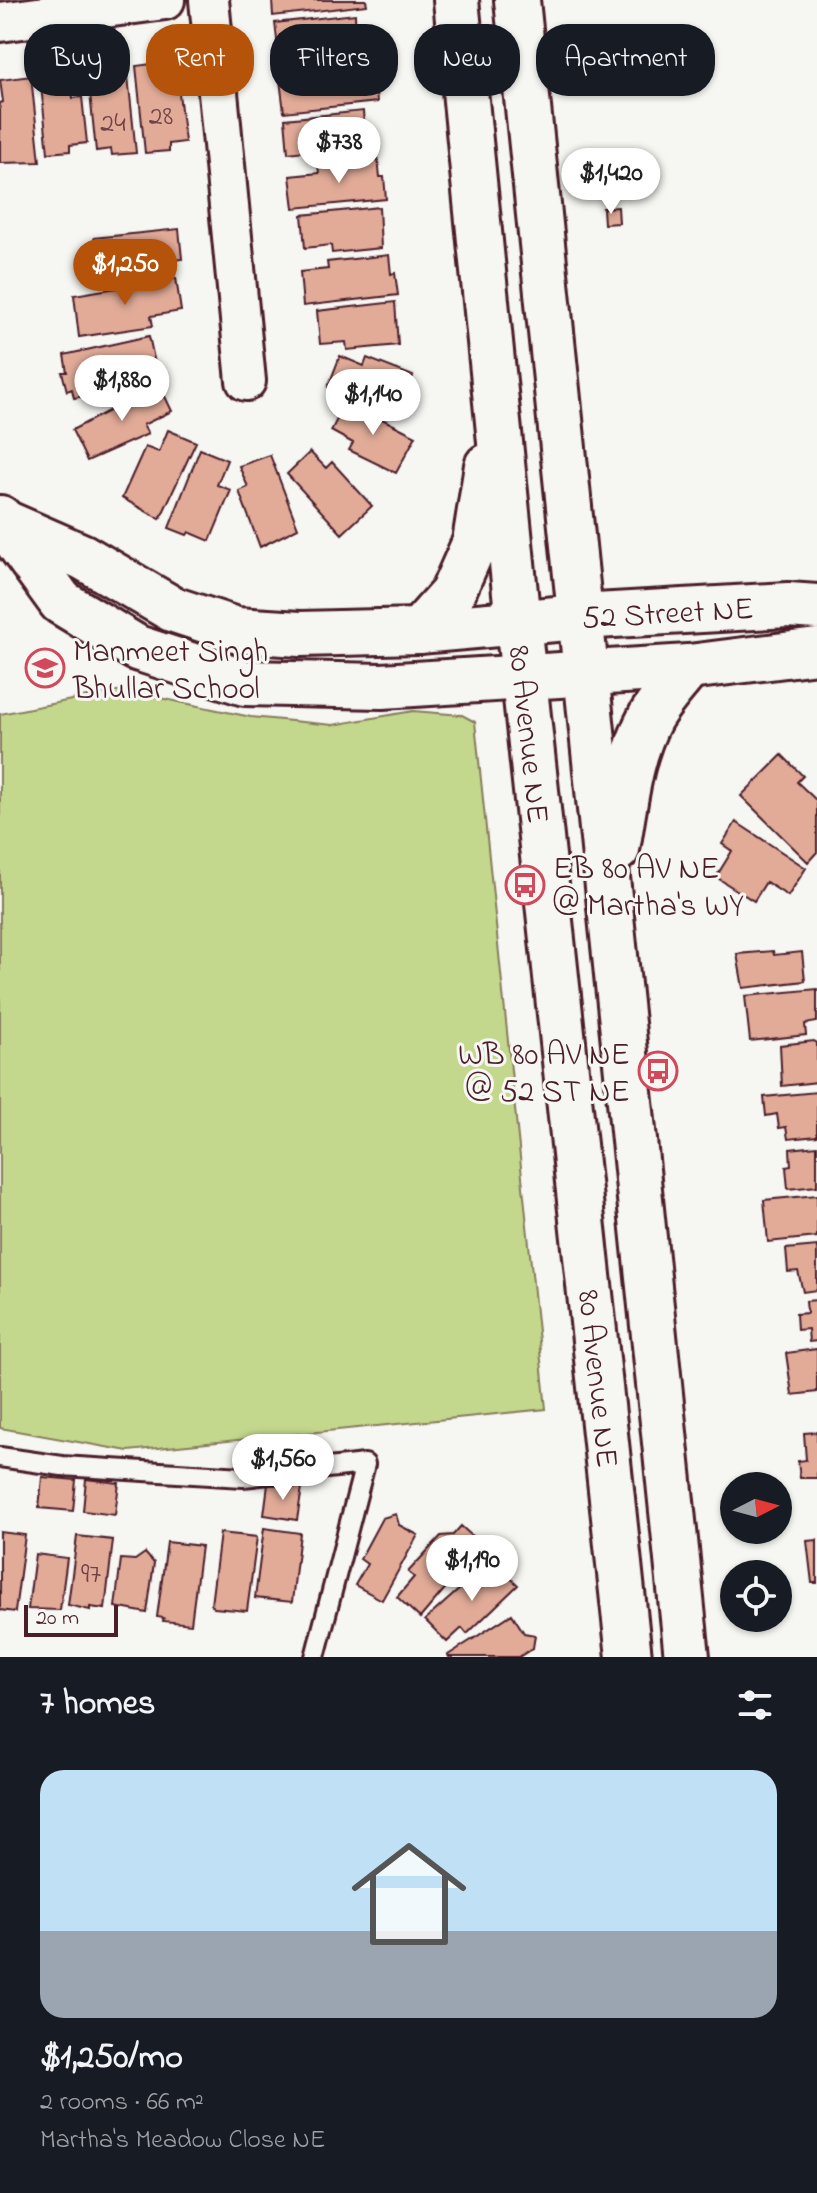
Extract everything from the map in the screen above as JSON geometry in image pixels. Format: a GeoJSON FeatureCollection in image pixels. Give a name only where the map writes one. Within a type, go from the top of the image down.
{"type":"FeatureCollection","features":[{"type":"Feature","properties":{"kind":"main road","name":"80 Avenue NE"},"geometry":{"type":"LineString","coordinates":[[456,0],[518,623],[629,1657]]}},
{"type":"Feature","properties":{"kind":"main road","name":"80 Avenue NE"},"geometry":{"type":"LineString","coordinates":[[517,0],[687,1657]]}},
{"type":"Feature","properties":{"kind":"main road"},"geometry":{"type":"LineString","coordinates":[[419,631],[452,594],[475,542],[496,392]]}},
{"type":"Feature","properties":{"kind":"main road","name":"52 Street NE"},"geometry":{"type":"LineString","coordinates":[[1,520],[83,557],[172,609],[236,630],[300,634],[419,631],[579,617],[788,605],[817,607]]}},
{"type":"Feature","properties":{"kind":"main road","name":"52 Street NE"},"geometry":{"type":"LineString","coordinates":[[1,520],[61,602],[137,648],[245,683],[382,686],[689,667],[817,651]]}},
{"type":"Feature","properties":{"kind":"main road"},"geometry":{"type":"LineString","coordinates":[[607,899],[632,764],[650,718],[689,667]]}},
{"type":"Feature","properties":{"kind":"street"},"geometry":{"type":"LineString","coordinates":[[0,22],[165,0]]}},
{"type":"Feature","properties":{"kind":"street"},"geometry":{"type":"LineString","coordinates":[[209,0],[246,381]]}},
{"type":"Feature","properties":{"kind":"lane"},"geometry":{"type":"LineString","coordinates":[[0,1457],[62,1466],[243,1477],[365,1464],[315,1657]]}},
{"type":"Feature","properties":{"kind":"green space"},"geometry":{"type":"Polygon","coordinates":[[[122,690],[251,717],[333,725],[413,711],[462,715],[475,722],[546,1409],[128,1451],[0,1428],[0,714],[122,690]]]}},
{"type":"Feature","properties":{"kind":"building"},"geometry":{"type":"Polygon","coordinates":[[[272,0],[366,0],[367,5],[273,16],[272,0]]]}},
{"type":"Feature","properties":{"kind":"building"},"geometry":{"type":"Polygon","coordinates":[[[355,14],[355,24],[275,23],[355,14]]]}},
{"type":"Feature","properties":{"kind":"building"},"geometry":{"type":"Polygon","coordinates":[[[146,65],[146,96],[179,96],[185,142],[169,144],[169,151],[145,153],[136,66],[146,65]]]}},
{"type":"Feature","properties":{"kind":"building"},"geometry":{"type":"Polygon","coordinates":[[[24,77],[24,96],[33,96],[40,162],[0,163],[0,103],[3,102],[0,80],[24,77]]]}},
{"type":"Feature","properties":{"kind":"building"},"geometry":{"type":"Polygon","coordinates":[[[130,95],[136,153],[112,155],[111,149],[96,151],[90,96],[130,95]]]}},
{"type":"Feature","properties":{"kind":"building"},"geometry":{"type":"Polygon","coordinates":[[[42,96],[82,97],[87,143],[70,145],[70,151],[48,153],[42,96]]]}},
{"type":"Feature","properties":{"kind":"building"},"geometry":{"type":"Polygon","coordinates":[[[282,96],[376,96],[377,102],[284,112],[282,96]]]}},
{"type":"Feature","properties":{"kind":"building"},"geometry":{"type":"Polygon","coordinates":[[[363,111],[366,153],[315,158],[314,150],[288,153],[285,119],[363,111]]]}},
{"type":"Feature","properties":{"kind":"building"},"geometry":{"type":"Polygon","coordinates":[[[378,159],[386,199],[294,208],[290,176],[319,173],[318,165],[378,159]]]}},
{"type":"Feature","properties":{"kind":"building"},"geometry":{"type":"Polygon","coordinates":[[[379,207],[381,248],[332,253],[331,245],[305,248],[302,215],[379,207]]]}},
{"type":"Feature","properties":{"kind":"building"},"geometry":{"type":"Polygon","coordinates":[[[618,207],[619,223],[604,224],[603,208],[618,207]]]}},
{"type":"Feature","properties":{"kind":"building"},"geometry":{"type":"Polygon","coordinates":[[[179,229],[182,259],[159,262],[160,272],[99,278],[94,238],[179,229]]]}},
{"type":"Feature","properties":{"kind":"building"},"geometry":{"type":"Polygon","coordinates":[[[389,255],[398,295],[303,306],[300,272],[328,269],[327,262],[389,255]]]}},
{"type":"Feature","properties":{"kind":"building"},"geometry":{"type":"Polygon","coordinates":[[[176,278],[181,311],[151,316],[153,326],[79,337],[74,295],[176,278]]]}},
{"type":"Feature","properties":{"kind":"building"},"geometry":{"type":"Polygon","coordinates":[[[395,302],[398,345],[347,350],[346,342],[320,344],[317,311],[395,302]]]}},
{"type":"Feature","properties":{"kind":"building"},"geometry":{"type":"Polygon","coordinates":[[[149,336],[156,368],[133,373],[136,385],[74,398],[72,389],[67,391],[62,372],[67,372],[64,355],[149,336]]]}},
{"type":"Feature","properties":{"kind":"building"},"geometry":{"type":"Polygon","coordinates":[[[340,356],[364,366],[367,358],[413,376],[400,415],[328,387],[340,356]]]}},
{"type":"Feature","properties":{"kind":"building"},"geometry":{"type":"Polygon","coordinates":[[[159,384],[172,411],[143,425],[148,434],[87,461],[72,430],[122,404],[121,401],[159,384]]]}},
{"type":"Feature","properties":{"kind":"building"},"geometry":{"type":"Polygon","coordinates":[[[346,401],[416,436],[396,473],[349,450],[353,443],[331,431],[346,401]]]}},
{"type":"Feature","properties":{"kind":"building"},"geometry":{"type":"Polygon","coordinates":[[[168,430],[196,442],[160,519],[122,498],[145,447],[159,452],[168,430]]]}},
{"type":"Feature","properties":{"kind":"building"},"geometry":{"type":"Polygon","coordinates":[[[200,449],[227,460],[217,485],[231,490],[210,541],[169,528],[200,449]]]}},
{"type":"Feature","properties":{"kind":"building"},"geometry":{"type":"Polygon","coordinates":[[[310,452],[326,468],[332,462],[372,506],[342,534],[287,474],[310,452]]]}},
{"type":"Feature","properties":{"kind":"building"},"geometry":{"type":"Polygon","coordinates":[[[270,455],[298,528],[260,547],[239,491],[248,487],[239,466],[270,455]]]}},
{"type":"Feature","properties":{"kind":"building"},"geometry":{"type":"Polygon","coordinates":[[[782,755],[803,776],[797,782],[817,801],[817,852],[808,862],[741,796],[782,755]]]}},
{"type":"Feature","properties":{"kind":"building"},"geometry":{"type":"Polygon","coordinates":[[[736,822],[806,868],[788,896],[766,882],[754,901],[716,877],[732,851],[722,844],[736,822]]]}},
{"type":"Feature","properties":{"kind":"building"},"geometry":{"type":"Polygon","coordinates":[[[773,951],[774,955],[802,952],[805,981],[743,988],[737,954],[773,951]]]}},
{"type":"Feature","properties":{"kind":"building"},"geometry":{"type":"Polygon","coordinates":[[[817,989],[817,1022],[805,1024],[806,1035],[750,1041],[745,996],[817,989]]]}},
{"type":"Feature","properties":{"kind":"building"},"geometry":{"type":"Polygon","coordinates":[[[817,1043],[817,1082],[782,1086],[780,1045],[817,1043]]]}},
{"type":"Feature","properties":{"kind":"building"},"geometry":{"type":"Polygon","coordinates":[[[817,1092],[817,1136],[788,1139],[786,1127],[779,1128],[777,1114],[766,1116],[764,1097],[817,1092]]]}},
{"type":"Feature","properties":{"kind":"building"},"geometry":{"type":"Polygon","coordinates":[[[817,1146],[817,1186],[788,1189],[786,1167],[791,1166],[790,1149],[817,1146]]]}},
{"type":"Feature","properties":{"kind":"building"},"geometry":{"type":"Polygon","coordinates":[[[817,1195],[817,1237],[768,1242],[764,1200],[817,1195]]]}},
{"type":"Feature","properties":{"kind":"building"},"geometry":{"type":"Polygon","coordinates":[[[817,1246],[817,1290],[803,1292],[798,1271],[788,1272],[786,1249],[817,1246]]]}},
{"type":"Feature","properties":{"kind":"building"},"geometry":{"type":"Polygon","coordinates":[[[817,1300],[817,1341],[809,1342],[808,1329],[797,1330],[796,1314],[807,1313],[806,1301],[817,1300]]]}},
{"type":"Feature","properties":{"kind":"building"},"geometry":{"type":"Polygon","coordinates":[[[817,1349],[817,1392],[792,1395],[786,1353],[817,1349]]]}},
{"type":"Feature","properties":{"kind":"building"},"geometry":{"type":"Polygon","coordinates":[[[817,1432],[817,1478],[800,1478],[798,1461],[806,1460],[804,1433],[817,1432]]]}},
{"type":"Feature","properties":{"kind":"building"},"geometry":{"type":"Polygon","coordinates":[[[42,1477],[76,1480],[73,1511],[39,1508],[42,1477]]]}},
{"type":"Feature","properties":{"kind":"building"},"geometry":{"type":"Polygon","coordinates":[[[86,1479],[119,1483],[115,1515],[83,1511],[86,1479]]]}},
{"type":"Feature","properties":{"kind":"building"},"geometry":{"type":"Polygon","coordinates":[[[268,1484],[302,1488],[297,1520],[264,1515],[268,1484]]]}},
{"type":"Feature","properties":{"kind":"building"},"geometry":{"type":"Polygon","coordinates":[[[396,1514],[399,1525],[418,1535],[382,1600],[355,1585],[367,1564],[360,1559],[382,1518],[396,1514]]]}},
{"type":"Feature","properties":{"kind":"building"},"geometry":{"type":"Polygon","coordinates":[[[461,1526],[482,1545],[420,1618],[397,1597],[414,1577],[408,1572],[441,1536],[453,1535],[461,1526]]]}},
{"type":"Feature","properties":{"kind":"building"},"geometry":{"type":"Polygon","coordinates":[[[264,1528],[300,1533],[292,1602],[255,1598],[264,1528]]]}},
{"type":"Feature","properties":{"kind":"building"},"geometry":{"type":"Polygon","coordinates":[[[0,1532],[25,1535],[15,1612],[0,1610],[0,1532]]]}},
{"type":"Feature","properties":{"kind":"building"},"geometry":{"type":"Polygon","coordinates":[[[220,1533],[257,1537],[247,1611],[214,1608],[211,1605],[220,1533]]]}},
{"type":"Feature","properties":{"kind":"building"},"geometry":{"type":"Polygon","coordinates":[[[77,1536],[113,1540],[105,1609],[90,1607],[90,1610],[68,1605],[77,1536]]]}},
{"type":"Feature","properties":{"kind":"building"},"geometry":{"type":"Polygon","coordinates":[[[817,1540],[817,1583],[812,1583],[807,1541],[817,1540]]]}},
{"type":"Feature","properties":{"kind":"building"},"geometry":{"type":"Polygon","coordinates":[[[167,1542],[201,1546],[191,1624],[163,1621],[164,1618],[157,1617],[167,1542]]]}},
{"type":"Feature","properties":{"kind":"building"},"geometry":{"type":"Polygon","coordinates":[[[145,1553],[154,1563],[147,1613],[115,1607],[121,1559],[135,1560],[145,1553]]]}},
{"type":"Feature","properties":{"kind":"building"},"geometry":{"type":"Polygon","coordinates":[[[35,1554],[67,1558],[60,1610],[28,1609],[35,1554]]]}},
{"type":"Feature","properties":{"kind":"building"},"geometry":{"type":"Polygon","coordinates":[[[490,1562],[518,1585],[467,1634],[462,1628],[447,1642],[425,1620],[490,1562]]]}},
{"type":"Feature","properties":{"kind":"building"},"geometry":{"type":"Polygon","coordinates":[[[512,1614],[524,1633],[535,1635],[533,1648],[519,1657],[449,1657],[448,1655],[512,1614]]]}},
{"type":"Feature","properties":{"kind":"place","name":"Manmeet Singh Bhullar School"},"geometry":{"type":"Point","coordinates":[45,668]}},
{"type":"Feature","properties":{"kind":"place","name":"EB 80 AV NE @ Martha's WY"},"geometry":{"type":"Point","coordinates":[525,885]}},
{"type":"Feature","properties":{"kind":"place","name":"WB 80 AV NE @ 52 ST NE"},"geometry":{"type":"Point","coordinates":[658,1071]}}]}
